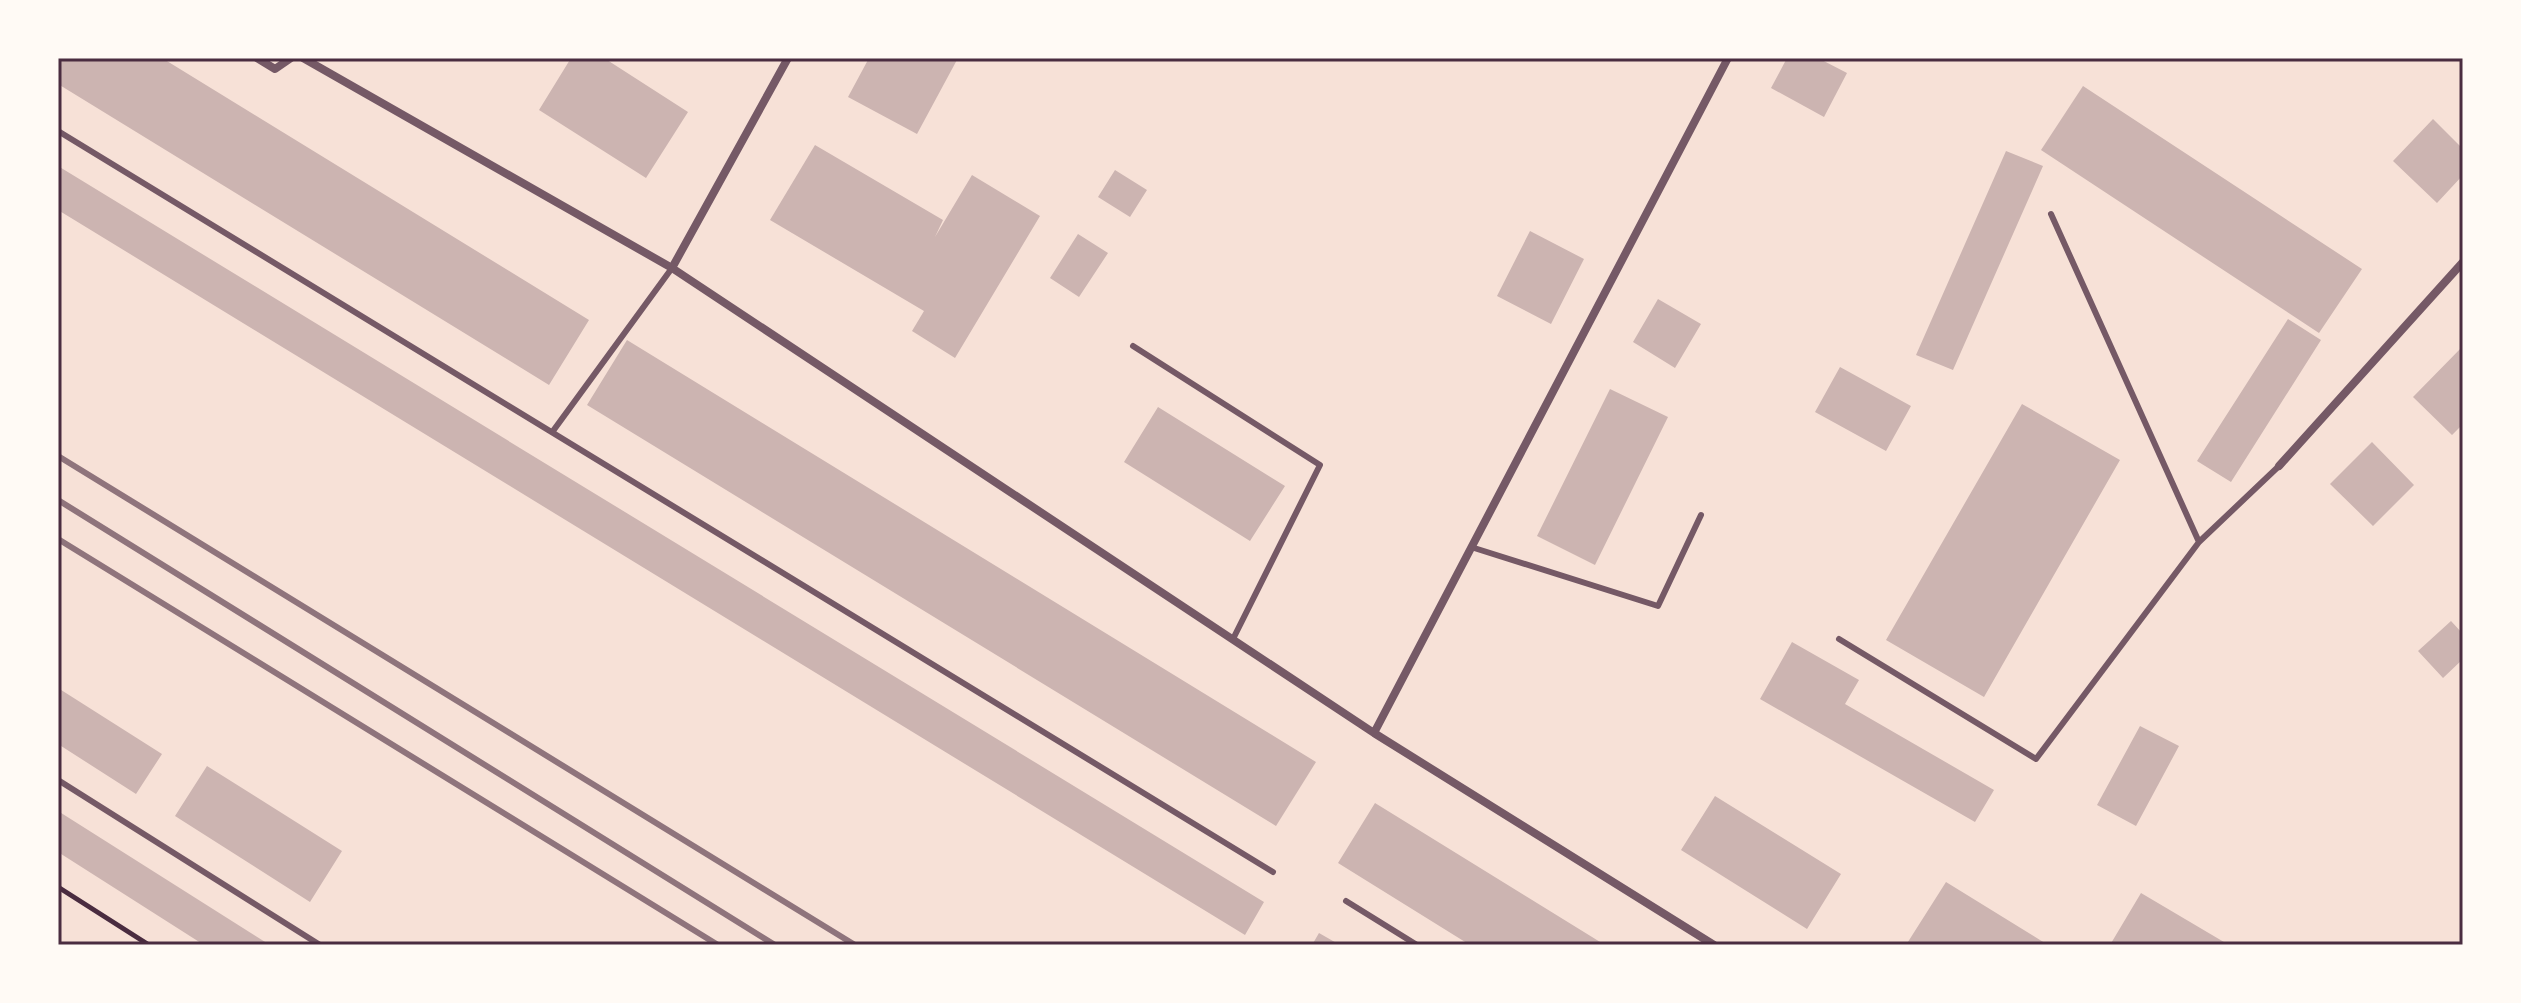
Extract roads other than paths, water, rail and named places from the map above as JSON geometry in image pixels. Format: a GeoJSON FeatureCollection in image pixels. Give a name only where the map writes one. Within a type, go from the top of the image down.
{"type":"FeatureCollection","features":[{"type":"Feature","properties":{"kind":"street"},"geometry":{"type":"LineString","coordinates":[[257,58],[275,69],[291,58]]}},
{"type":"Feature","properties":{"kind":"street"},"geometry":{"type":"LineString","coordinates":[[303,58],[672,268],[1374,733],[1714,945]]}},
{"type":"Feature","properties":{"kind":"street"},"geometry":{"type":"LineString","coordinates":[[672,268],[788,58]]}},
{"type":"Feature","properties":{"kind":"street"},"geometry":{"type":"LineString","coordinates":[[1374,733],[1728,58]]}},
{"type":"Feature","properties":{"kind":"street"},"geometry":{"type":"LineString","coordinates":[[2279,466],[2463,262]]}},
{"type":"Feature","properties":{"kind":"lane"},"geometry":{"type":"LineString","coordinates":[[58,131],[1273,872]]}},
{"type":"Feature","properties":{"kind":"lane"},"geometry":{"type":"LineString","coordinates":[[2051,214],[2199,542]]}},
{"type":"Feature","properties":{"kind":"lane"},"geometry":{"type":"LineString","coordinates":[[553,431],[672,268]]}},
{"type":"Feature","properties":{"kind":"lane"},"geometry":{"type":"LineString","coordinates":[[1133,346],[1320,465],[1233,639]]}},
{"type":"Feature","properties":{"kind":"lane"},"geometry":{"type":"LineString","coordinates":[[1839,639],[2036,759],[2199,542],[2279,466]]}},
{"type":"Feature","properties":{"kind":"lane"},"geometry":{"type":"LineString","coordinates":[[1471,547],[1658,606],[1701,515]]}},
{"type":"Feature","properties":{"kind":"lane"},"geometry":{"type":"LineString","coordinates":[[58,780],[320,945]]}},
{"type":"Feature","properties":{"kind":"lane"},"geometry":{"type":"LineString","coordinates":[[1346,901],[1417,945]]}},
{"type":"Feature","properties":{"kind":"railway"},"geometry":{"type":"LineString","coordinates":[[58,456],[855,945]]}},
{"type":"Feature","properties":{"kind":"railway"},"geometry":{"type":"LineString","coordinates":[[58,500],[775,945]]}},
{"type":"Feature","properties":{"kind":"railway"},"geometry":{"type":"LineString","coordinates":[[58,539],[718,945]]}}]}
